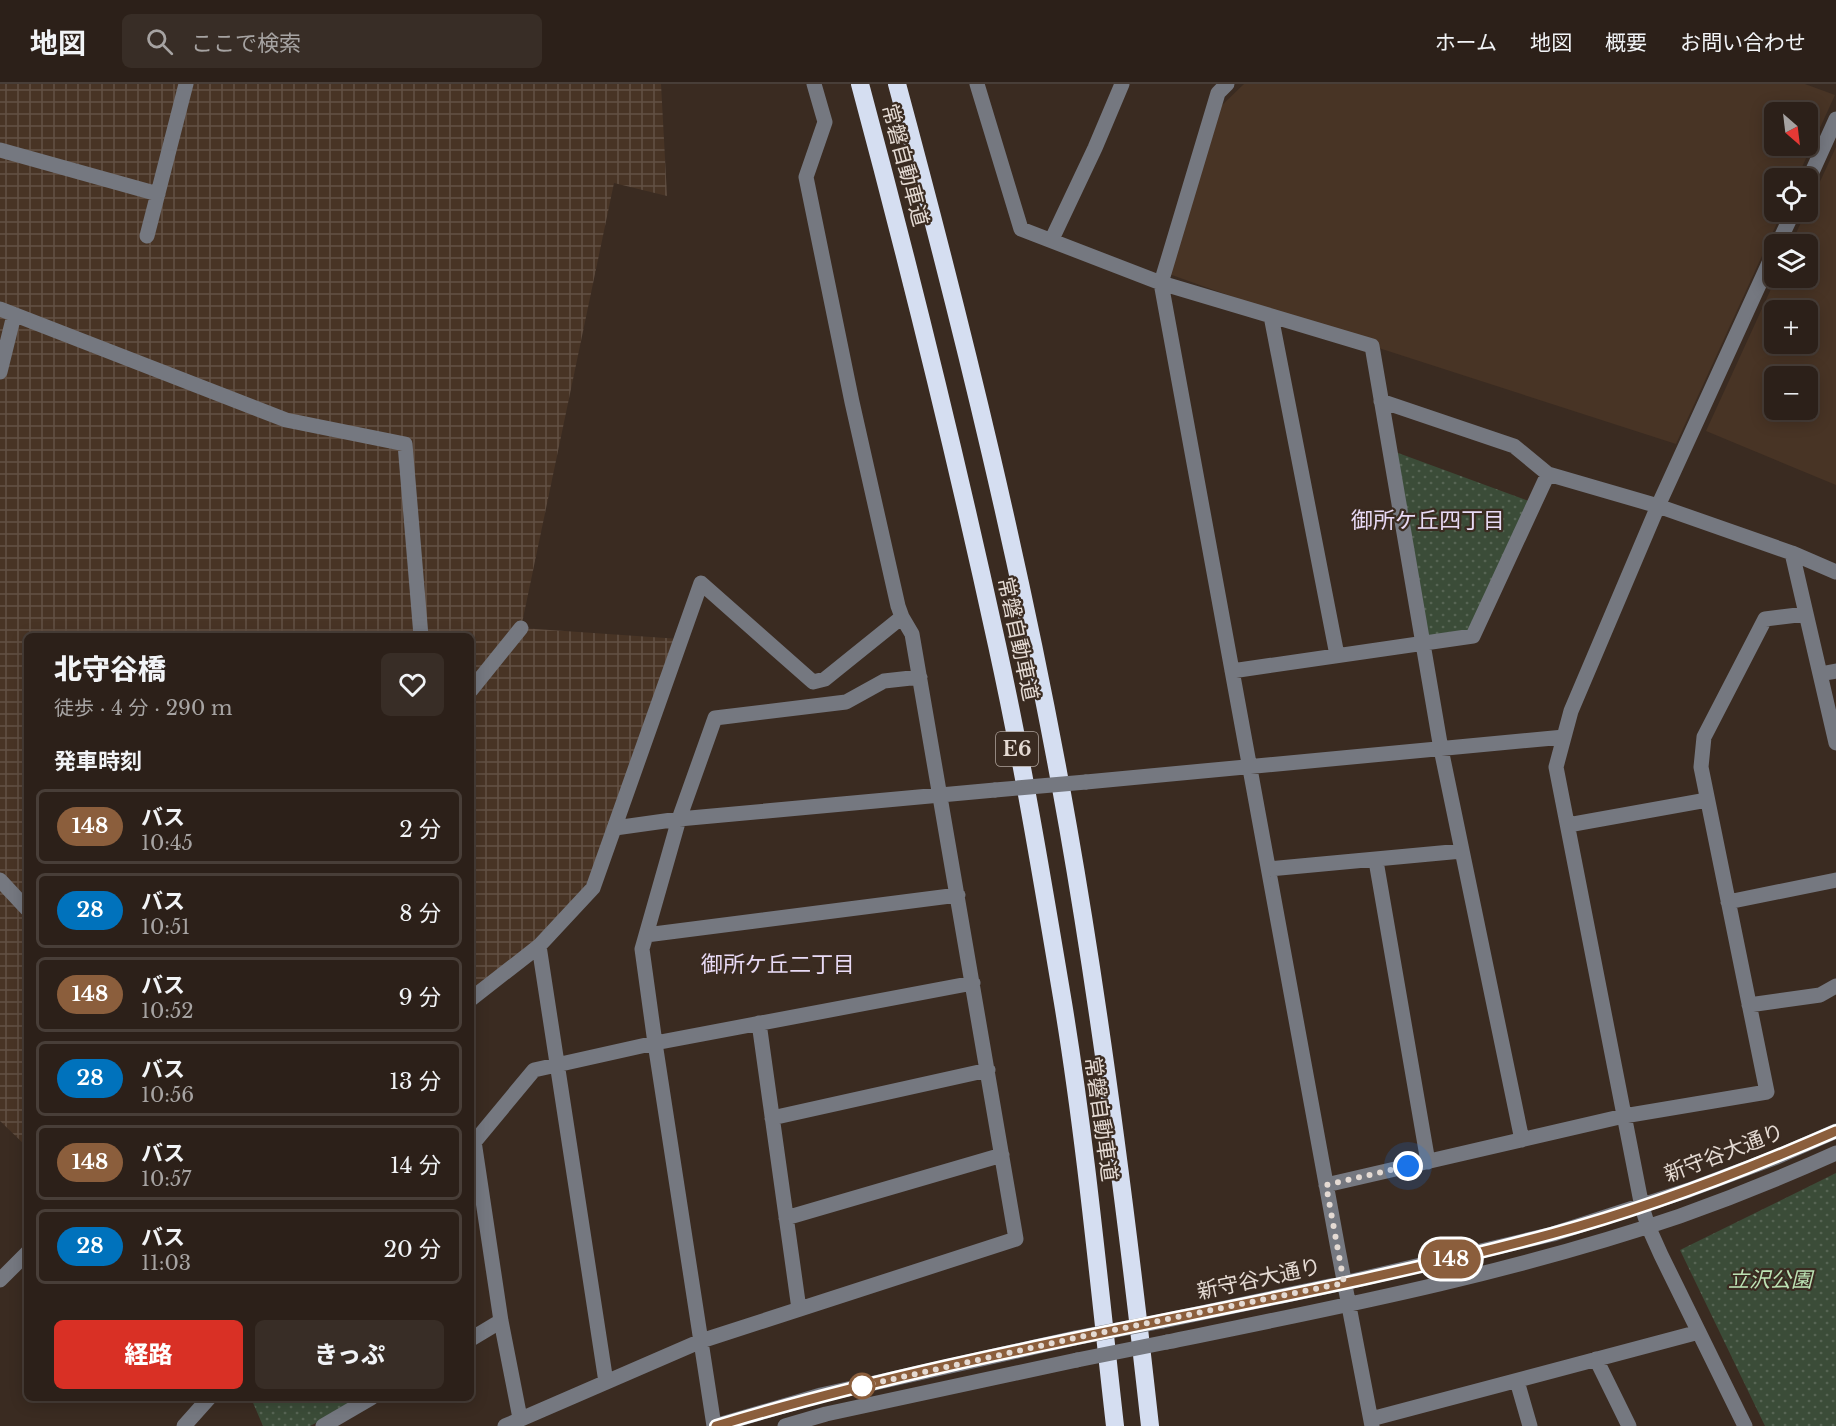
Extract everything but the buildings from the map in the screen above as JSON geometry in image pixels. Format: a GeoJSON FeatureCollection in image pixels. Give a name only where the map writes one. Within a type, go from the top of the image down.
{"type":"FeatureCollection","features":[{"type":"Feature","properties":{"kind":"highway","name":"常磐自動車道"},"geometry":{"type":"LineString","coordinates":[[860,84],[954,454],[1000,660],[1063,1006],[1093,1229],[1115,1426]]}},
{"type":"Feature","properties":{"kind":"highway","name":"常磐自動車道"},"geometry":{"type":"LineString","coordinates":[[897,84],[987,439],[1032,641],[1068,826],[1097,1004],[1128,1222],[1150,1426]]}},
{"type":"Feature","properties":{"kind":"street"},"geometry":{"type":"LineString","coordinates":[[147,236],[186,84]]}},
{"type":"Feature","properties":{"kind":"street"},"geometry":{"type":"LineString","coordinates":[[505,1426],[701,1341],[1016,1239],[912,634],[902,617],[852,402],[806,177],[825,122],[814,84]]}},
{"type":"Feature","properties":{"kind":"street"},"geometry":{"type":"LineString","coordinates":[[977,84],[1021,229],[1052,239],[1161,283],[1372,346],[1441,749],[1522,1140]]}},
{"type":"Feature","properties":{"kind":"street"},"geometry":{"type":"LineString","coordinates":[[1052,239],[1122,84]]}},
{"type":"Feature","properties":{"kind":"street"},"geometry":{"type":"LineString","coordinates":[[1227,84],[1218,93],[1161,283],[1344,1283],[1372,1423],[1699,1332]]}},
{"type":"Feature","properties":{"kind":"street"},"geometry":{"type":"LineString","coordinates":[[1814,168],[1836,119]]}},
{"type":"Feature","properties":{"kind":"street"},"geometry":{"type":"LineString","coordinates":[[0,150],[158,194]]}},
{"type":"Feature","properties":{"kind":"street"},"geometry":{"type":"LineString","coordinates":[[1745,1426],[1648,1226],[1642,1207],[1556,767],[1571,711],[1658,506],[1764,274]]}},
{"type":"Feature","properties":{"kind":"street"},"geometry":{"type":"LineString","coordinates":[[0,372],[7,312],[286,420],[405,444],[421,633]]}},
{"type":"Feature","properties":{"kind":"street"},"geometry":{"type":"LineString","coordinates":[[1271,316],[1337,655]]}},
{"type":"Feature","properties":{"kind":"street"},"geometry":{"type":"LineString","coordinates":[[1381,401],[1514,446],[1548,474],[1658,506],[1792,553],[1836,572]]}},
{"type":"Feature","properties":{"kind":"street"},"geometry":{"type":"LineString","coordinates":[[1232,671],[1473,636],[1548,474]]}},
{"type":"Feature","properties":{"kind":"street"},"geometry":{"type":"LineString","coordinates":[[1792,553],[1836,743]]}},
{"type":"Feature","properties":{"kind":"street"},"geometry":{"type":"LineString","coordinates":[[474,997],[539,946],[594,888],[701,583],[813,682],[825,680],[902,617]]}},
{"type":"Feature","properties":{"kind":"street"},"geometry":{"type":"LineString","coordinates":[[1326,1185],[1624,1116],[1767,1092],[1701,767],[1704,737],[1765,619],[1806,614]]}},
{"type":"Feature","properties":{"kind":"street"},"geometry":{"type":"LineString","coordinates":[[474,686],[521,628]]}},
{"type":"Feature","properties":{"kind":"street"},"geometry":{"type":"LineString","coordinates":[[1820,674],[1836,671]]}},
{"type":"Feature","properties":{"kind":"street"},"geometry":{"type":"LineString","coordinates":[[715,1426],[642,949],[679,819],[715,718],[846,702],[884,681],[920,676]]}},
{"type":"Feature","properties":{"kind":"street"},"geometry":{"type":"LineString","coordinates":[[615,828],[679,819],[1564,737]]}},
{"type":"Feature","properties":{"kind":"street"},"geometry":{"type":"LineString","coordinates":[[1568,825],[1707,800]]}},
{"type":"Feature","properties":{"kind":"street"},"geometry":{"type":"LineString","coordinates":[[1269,869],[1376,861],[1462,851]]}},
{"type":"Feature","properties":{"kind":"street"},"geometry":{"type":"LineString","coordinates":[[1376,861],[1428,1162]]}},
{"type":"Feature","properties":{"kind":"street"},"geometry":{"type":"LineString","coordinates":[[0,880],[24,906]]}},
{"type":"Feature","properties":{"kind":"street"},"geometry":{"type":"LineString","coordinates":[[1728,902],[1836,880]]}},
{"type":"Feature","properties":{"kind":"street"},"geometry":{"type":"LineString","coordinates":[[646,935],[957,895]]}},
{"type":"Feature","properties":{"kind":"street"},"geometry":{"type":"LineString","coordinates":[[539,946],[559,1064],[606,1382]]}},
{"type":"Feature","properties":{"kind":"street"},"geometry":{"type":"LineString","coordinates":[[474,1142],[534,1070],[655,1043],[973,983]]}},
{"type":"Feature","properties":{"kind":"street"},"geometry":{"type":"LineString","coordinates":[[1749,1005],[1820,995],[1836,986]]}},
{"type":"Feature","properties":{"kind":"street"},"geometry":{"type":"LineString","coordinates":[[759,1023],[799,1310]]}},
{"type":"Feature","properties":{"kind":"street"},"geometry":{"type":"LineString","coordinates":[[772,1118],[988,1070]]}},
{"type":"Feature","properties":{"kind":"street","name":"新守谷大通り"},"geometry":{"type":"LineString","coordinates":[[715,1426],[821,1395],[1075,1338],[1344,1283],[1553,1234],[1642,1207],[1777,1157],[1836,1131]]}},
{"type":"Feature","properties":{"kind":"street","name":"新守谷大通り"},"geometry":{"type":"LineString","coordinates":[[785,1426],[826,1414],[1077,1360],[1349,1305],[1552,1254],[1648,1226],[1774,1180],[1836,1154]]}},
{"type":"Feature","properties":{"kind":"street"},"geometry":{"type":"LineString","coordinates":[[786,1218],[1002,1155]]}},
{"type":"Feature","properties":{"kind":"street"},"geometry":{"type":"LineString","coordinates":[[474,1156],[501,1321],[520,1418]]}},
{"type":"Feature","properties":{"kind":"street"},"geometry":{"type":"LineString","coordinates":[[0,1280],[24,1257]]}},
{"type":"Feature","properties":{"kind":"street"},"geometry":{"type":"LineString","coordinates":[[474,1337],[501,1321]]}},
{"type":"Feature","properties":{"kind":"street"},"geometry":{"type":"LineString","coordinates":[[1596,1359],[1629,1426]]}},
{"type":"Feature","properties":{"kind":"street"},"geometry":{"type":"LineString","coordinates":[[1517,1381],[1530,1426]]}},
{"type":"Feature","properties":{"kind":"street"},"geometry":{"type":"LineString","coordinates":[[184,1426],[206,1401]]}},
{"type":"Feature","properties":{"kind":"street"},"geometry":{"type":"LineString","coordinates":[[323,1426],[366,1401]]}},
{"type":"Feature","properties":{"kind":"shaded area"},"geometry":{"type":"Polygon","coordinates":[[[0,84],[661,84],[667,196],[614,183],[521,628],[680,639],[596,875],[533,954],[474,999],[474,633],[24,633],[24,1144],[0,1121],[0,84]]]}},
{"type":"Feature","properties":{"kind":"shaded area"},"geometry":{"type":"Polygon","coordinates":[[[1244,84],[1805,84],[1835,95],[1818,132],[1818,102],[1764,102],[1764,156],[1807,156],[1802,168],[1764,168],[1764,222],[1777,222],[1772,234],[1764,234],[1764,251],[1676,444],[1357,341],[1169,274],[1220,107],[1244,84]]]}},
{"type":"Feature","properties":{"kind":"shaded area"},"geometry":{"type":"Polygon","coordinates":[[[1836,147],[1836,485],[1706,431],[1764,304],[1764,354],[1818,354],[1818,300],[1766,300],[1771,288],[1818,288],[1818,234],[1796,234],[1801,222],[1818,222],[1818,186],[1836,147]]]}},
{"type":"Feature","properties":{"kind":"green space"},"geometry":{"type":"Polygon","coordinates":[[[1390,450],[1534,503],[1473,636],[1423,643],[1390,450]]]}},
{"type":"Feature","properties":{"kind":"green space","name":"立沢公園"},"geometry":{"type":"Polygon","coordinates":[[[1836,1173],[1836,1426],[1765,1426],[1680,1250],[1836,1173]]]}},
{"type":"Feature","properties":{"kind":"green space"},"geometry":{"type":"Polygon","coordinates":[[[252,1401],[360,1401],[310,1426],[263,1426],[252,1401]]]}},
{"type":"Feature","properties":{"kind":"bus line","name":"148"},"geometry":{"type":"LineString","coordinates":[[716,1426],[821,1395],[1075,1338],[1344,1283],[1553,1234],[1689,1190],[1777,1157],[1836,1131]]}},
{"type":"Feature","properties":{"kind":"district","name":"御所ケ丘四丁目"},"geometry":{"type":"Point","coordinates":[1428,520]}},
{"type":"Feature","properties":{"kind":"district","name":"御所ケ丘二丁目"},"geometry":{"type":"Point","coordinates":[778,964]}},
{"type":"Feature","properties":{"kind":"route"},"geometry":{"type":"LineString","coordinates":[[862,1386],[1075,1338],[1344,1283],[1326,1185],[1408,1166]]}}]}
